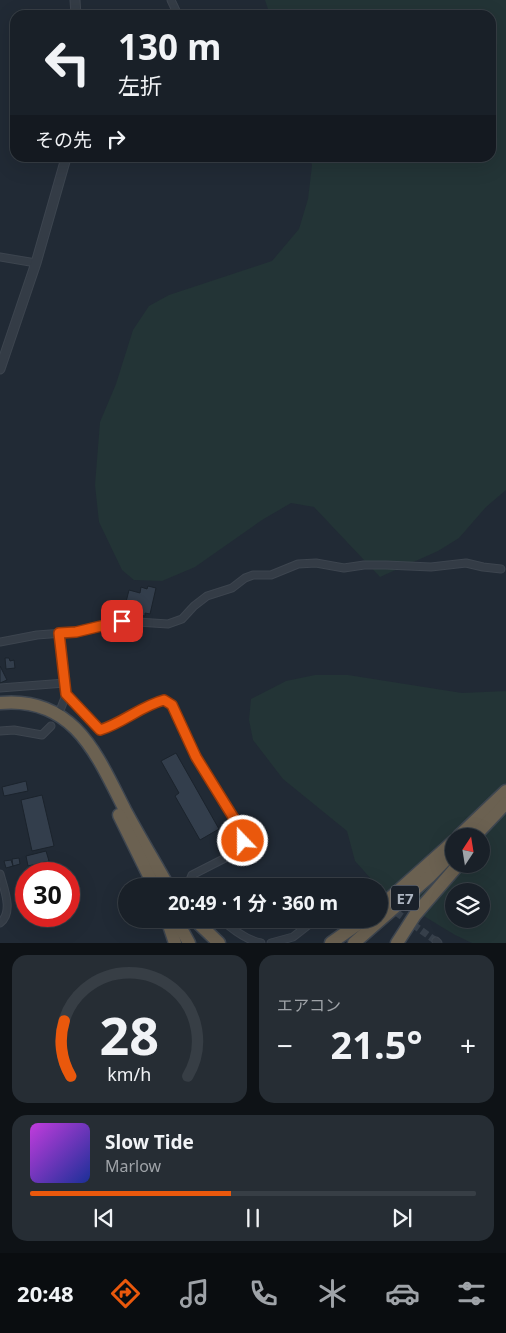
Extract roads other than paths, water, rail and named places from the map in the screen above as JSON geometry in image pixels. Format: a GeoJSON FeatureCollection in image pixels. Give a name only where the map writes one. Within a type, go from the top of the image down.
{"type":"FeatureCollection","features":[{"type":"Feature","properties":{"kind":"highway"},"geometry":{"type":"LineString","coordinates":[[0,703],[22,703],[44,708],[61,716],[78,730],[95,752],[164,878]]}},
{"type":"Feature","properties":{"kind":"highway"},"geometry":{"type":"LineString","coordinates":[[0,711],[11,709],[41,714],[49,717],[71,733],[90,757],[151,878]]}},
{"type":"Feature","properties":{"kind":"highway"},"geometry":{"type":"LineString","coordinates":[[467,828],[506,791]]}},
{"type":"Feature","properties":{"kind":"highway"},"geometry":{"type":"LineString","coordinates":[[476,828],[506,796]]}},
{"type":"Feature","properties":{"kind":"highway"},"geometry":{"type":"LineString","coordinates":[[483,828],[506,803]]}},
{"type":"Feature","properties":{"kind":"highway"},"geometry":{"type":"LineString","coordinates":[[489,828],[506,808]]}},
{"type":"Feature","properties":{"kind":"highway"},"geometry":{"type":"LineString","coordinates":[[388,900],[445,849]]}},
{"type":"Feature","properties":{"kind":"highway","name":"E7"},"geometry":{"type":"LineString","coordinates":[[354,943],[429,877],[445,860]]}},
{"type":"Feature","properties":{"kind":"highway","name":"E7"},"geometry":{"type":"LineString","coordinates":[[361,943],[445,867]]}},
{"type":"Feature","properties":{"kind":"highway"},"geometry":{"type":"LineString","coordinates":[[147,869],[153,878]]}},
{"type":"Feature","properties":{"kind":"highway"},"geometry":{"type":"LineString","coordinates":[[397,943],[415,915],[451,873]]}},
{"type":"Feature","properties":{"kind":"highway"},"geometry":{"type":"LineString","coordinates":[[170,928],[175,943]]}},
{"type":"Feature","properties":{"kind":"highway"},"geometry":{"type":"LineString","coordinates":[[181,928],[189,943]]}},
{"type":"Feature","properties":{"kind":"highway"},"geometry":{"type":"LineString","coordinates":[[190,928],[198,943]]}},
{"type":"Feature","properties":{"kind":"highway"},"geometry":{"type":"LineString","coordinates":[[203,928],[219,943]]}},
{"type":"Feature","properties":{"kind":"highway"},"geometry":{"type":"LineString","coordinates":[[331,943],[352,928]]}},
{"type":"Feature","properties":{"kind":"street"},"geometry":{"type":"LineString","coordinates":[[0,369],[36,263],[65,162]]}},
{"type":"Feature","properties":{"kind":"street"},"geometry":{"type":"LineString","coordinates":[[0,258],[36,263]]}},
{"type":"Feature","properties":{"kind":"street"},"geometry":{"type":"LineString","coordinates":[[0,642],[76,632],[122,621],[168,624],[182,619],[206,596],[232,588],[245,578],[253,575],[271,575],[298,564],[316,563],[344,568],[378,565],[430,567],[466,563],[483,568],[501,569]]}},
{"type":"Feature","properties":{"kind":"street"},"geometry":{"type":"LineString","coordinates":[[59,633],[66,694],[61,708]]}},
{"type":"Feature","properties":{"kind":"street"},"geometry":{"type":"LineString","coordinates":[[0,688],[64,683]]}},
{"type":"Feature","properties":{"kind":"street"},"geometry":{"type":"LineString","coordinates":[[66,694],[100,730],[111,727],[154,703],[164,700],[172,705],[196,757],[243,833],[243,841],[239,851],[192,875],[191,878]]}},
{"type":"Feature","properties":{"kind":"street"},"geometry":{"type":"LineString","coordinates":[[0,731],[14,730],[42,735],[51,726]]}},
{"type":"Feature","properties":{"kind":"street"},"geometry":{"type":"LineString","coordinates":[[0,874],[7,901],[7,912],[4,920],[0,923]]}},
{"type":"Feature","properties":{"kind":"street"},"geometry":{"type":"LineString","coordinates":[[231,928],[252,941],[262,943]]}},
{"type":"Feature","properties":{"kind":"street"},"geometry":{"type":"LineString","coordinates":[[271,943],[293,937],[304,928]]}},
{"type":"Feature","properties":{"kind":"tunnel"},"geometry":{"type":"LineString","coordinates":[[388,906],[436,941]]}}]}
